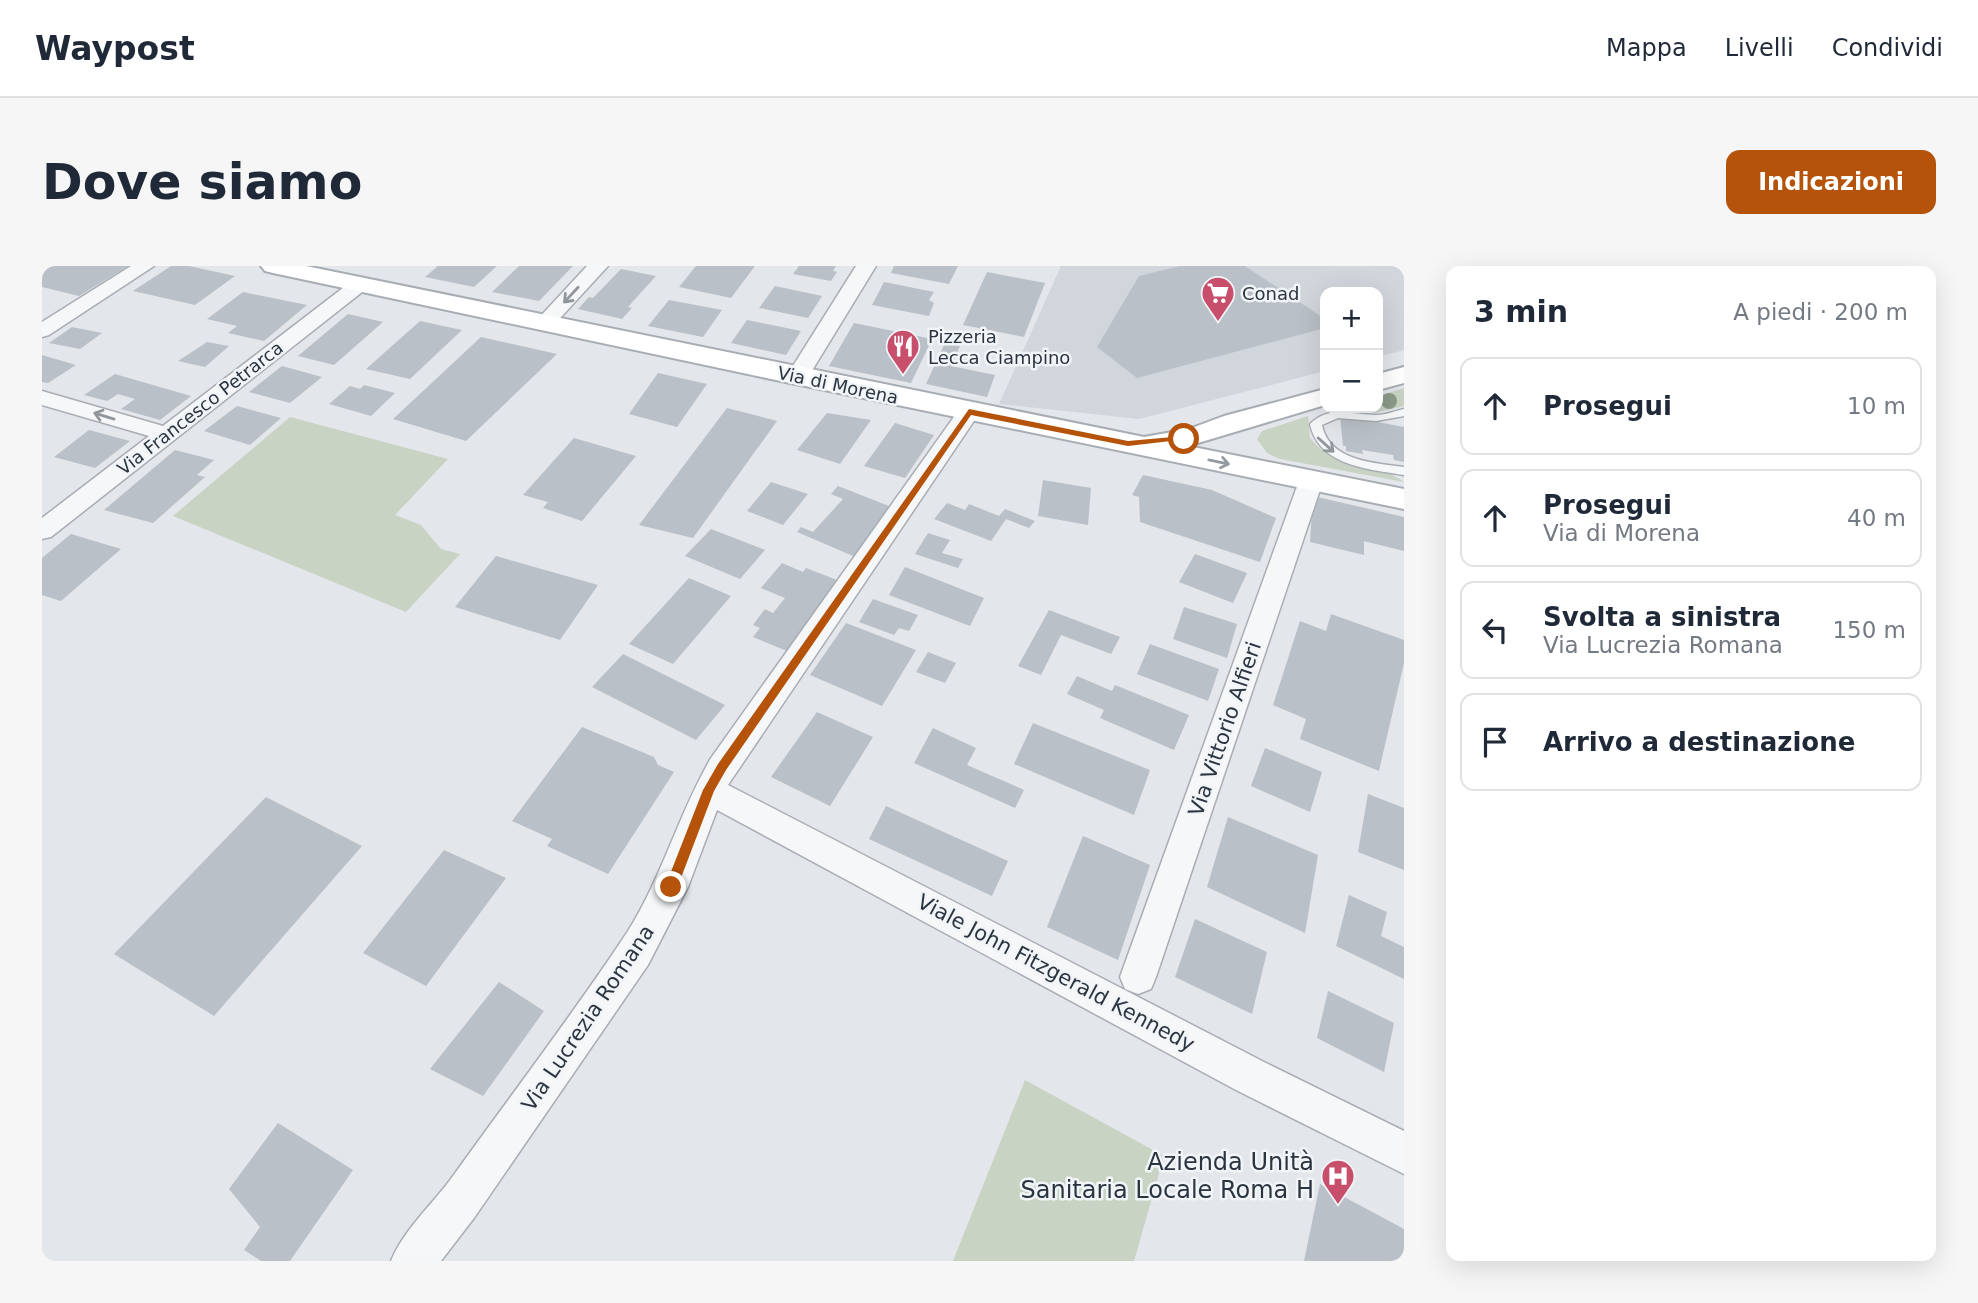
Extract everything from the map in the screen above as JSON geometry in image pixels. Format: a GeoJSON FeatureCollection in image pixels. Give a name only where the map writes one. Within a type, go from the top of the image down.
{"type":"FeatureCollection","features":[{"type":"Feature","properties":{"kind":"street"},"geometry":{"type":"LineString","coordinates":[[42,331],[144,266]]}},
{"type":"Feature","properties":{"kind":"street","name":"Via di Morena"},"geometry":{"type":"LineString","coordinates":[[273,266],[797,377],[1404,499]]}},
{"type":"Feature","properties":{"kind":"street"},"geometry":{"type":"LineString","coordinates":[[544,324],[598,266]]}},
{"type":"Feature","properties":{"kind":"street"},"geometry":{"type":"LineString","coordinates":[[797,377],[866,266]]}},
{"type":"Feature","properties":{"kind":"street","name":"Via Francesco Petrarca"},"geometry":{"type":"LineString","coordinates":[[42,531],[359,285]]}},
{"type":"Feature","properties":{"kind":"street"},"geometry":{"type":"LineString","coordinates":[[1383,381],[1404,375]]}},
{"type":"Feature","properties":{"kind":"street"},"geometry":{"type":"LineString","coordinates":[[42,398],[166,434]]}},
{"type":"Feature","properties":{"kind":"street"},"geometry":{"type":"LineString","coordinates":[[1128,443],[1184,439],[1320,398]]}},
{"type":"Feature","properties":{"kind":"street","name":"Via Lucrezia Romana"},"geometry":{"type":"LineString","coordinates":[[413,1261],[459,1203],[635,953],[671,887],[709,790],[733,750],[969,412]]}},
{"type":"Feature","properties":{"kind":"street"},"geometry":{"type":"LineString","coordinates":[[1246,419],[1241,430],[1244,441],[1257,458],[1275,473]]}},
{"type":"Feature","properties":{"kind":"street","name":"Via Vittorio Alfieri"},"geometry":{"type":"LineString","coordinates":[[1138,977],[1311,481]]}},
{"type":"Feature","properties":{"kind":"street","name":"Viale John Fitzgerald Kennedy"},"geometry":{"type":"LineString","coordinates":[[709,790],[1250,1076],[1404,1153]]}},
{"type":"Feature","properties":{"kind":"lane"},"geometry":{"type":"LineString","coordinates":[[1404,412],[1377,418],[1341,413],[1326,416],[1316,424],[1316,436],[1324,446],[1338,455],[1404,471]]}},
{"type":"Feature","properties":{"kind":"shaded area"},"geometry":{"type":"Polygon","coordinates":[[[1061,266],[1404,266],[1404,350],[1383,356],[1383,287],[1320,287],[1320,372],[1139,419],[999,404],[1061,266]]]}},
{"type":"Feature","properties":{"kind":"green space"},"geometry":{"type":"Polygon","coordinates":[[[1404,388],[1404,406],[1383,411],[1383,394],[1404,388]]]}},
{"type":"Feature","properties":{"kind":"green space"},"geometry":{"type":"Polygon","coordinates":[[[1308,416],[1310,438],[1320,448],[1343,460],[1393,475],[1404,482],[1280,459],[1267,453],[1257,439],[1262,431],[1308,416]]]}},
{"type":"Feature","properties":{"kind":"green space"},"geometry":{"type":"Polygon","coordinates":[[[290,417],[448,459],[395,515],[421,525],[441,549],[460,554],[406,612],[173,516],[290,417]]]}},
{"type":"Feature","properties":{"kind":"green space"},"geometry":{"type":"Polygon","coordinates":[[[1025,1080],[1164,1156],[1134,1261],[953,1261],[1025,1080]]]}},
{"type":"Feature","properties":{"kind":"building"},"geometry":{"type":"Polygon","coordinates":[[[42,266],[128,266],[79,296],[42,287],[42,266]]]}},
{"type":"Feature","properties":{"kind":"building"},"geometry":{"type":"Polygon","coordinates":[[[171,266],[189,266],[235,276],[195,305],[133,291],[171,266]]]}},
{"type":"Feature","properties":{"kind":"building"},"geometry":{"type":"Polygon","coordinates":[[[438,266],[497,266],[474,287],[425,277],[438,266]]]}},
{"type":"Feature","properties":{"kind":"building"},"geometry":{"type":"Polygon","coordinates":[[[519,266],[573,266],[539,301],[492,292],[519,266]]]}},
{"type":"Feature","properties":{"kind":"building"},"geometry":{"type":"Polygon","coordinates":[[[696,266],[755,266],[731,298],[679,287],[696,266]]]}},
{"type":"Feature","properties":{"kind":"building"},"geometry":{"type":"Polygon","coordinates":[[[799,266],[836,266],[833,271],[837,272],[831,281],[793,274],[799,266]]]}},
{"type":"Feature","properties":{"kind":"building"},"geometry":{"type":"Polygon","coordinates":[[[894,266],[958,266],[949,284],[891,273],[894,266]]]}},
{"type":"Feature","properties":{"kind":"building","name":"Conad"},"geometry":{"type":"Polygon","coordinates":[[[1180,266],[1245,266],[1320,316],[1320,329],[1137,378],[1097,347],[1139,276],[1180,266]]]}},
{"type":"Feature","properties":{"kind":"building"},"geometry":{"type":"Polygon","coordinates":[[[621,269],[656,276],[628,307],[632,308],[622,319],[578,309],[589,297],[593,298],[621,269]]]}},
{"type":"Feature","properties":{"kind":"building"},"geometry":{"type":"Polygon","coordinates":[[[987,272],[1045,283],[1024,337],[963,325],[987,272]]]}},
{"type":"Feature","properties":{"kind":"building"},"geometry":{"type":"Polygon","coordinates":[[[884,282],[934,292],[929,300],[934,303],[929,316],[872,305],[884,282]]]}},
{"type":"Feature","properties":{"kind":"building"},"geometry":{"type":"Polygon","coordinates":[[[775,286],[822,296],[808,318],[759,308],[775,286]]]}},
{"type":"Feature","properties":{"kind":"building"},"geometry":{"type":"Polygon","coordinates":[[[243,292],[307,305],[264,341],[228,333],[237,326],[207,319],[243,292]]]}},
{"type":"Feature","properties":{"kind":"building"},"geometry":{"type":"Polygon","coordinates":[[[669,300],[722,310],[703,337],[648,326],[669,300]]]}},
{"type":"Feature","properties":{"kind":"building"},"geometry":{"type":"Polygon","coordinates":[[[348,314],[383,322],[334,365],[298,356],[348,314]]]}},
{"type":"Feature","properties":{"kind":"building"},"geometry":{"type":"Polygon","coordinates":[[[747,320],[801,331],[786,355],[731,343],[747,320]]]}},
{"type":"Feature","properties":{"kind":"building"},"geometry":{"type":"Polygon","coordinates":[[[420,321],[462,330],[410,379],[366,369],[420,321]]]}},
{"type":"Feature","properties":{"kind":"building"},"geometry":{"type":"Polygon","coordinates":[[[854,323],[932,339],[911,383],[829,366],[854,323]]]}},
{"type":"Feature","properties":{"kind":"building"},"geometry":{"type":"Polygon","coordinates":[[[72,327],[102,333],[80,349],[49,343],[72,327]]]}},
{"type":"Feature","properties":{"kind":"building"},"geometry":{"type":"Polygon","coordinates":[[[481,337],[557,354],[466,441],[393,419],[481,337]]]}},
{"type":"Feature","properties":{"kind":"building"},"geometry":{"type":"Polygon","coordinates":[[[207,342],[229,346],[205,367],[178,361],[207,342]]]}},
{"type":"Feature","properties":{"kind":"building"},"geometry":{"type":"Polygon","coordinates":[[[945,343],[960,346],[951,366],[995,375],[987,397],[926,384],[945,343]]]}},
{"type":"Feature","properties":{"kind":"building"},"geometry":{"type":"Polygon","coordinates":[[[42,355],[76,365],[48,383],[42,382],[42,355]]]}},
{"type":"Feature","properties":{"kind":"building"},"geometry":{"type":"Polygon","coordinates":[[[282,366],[322,377],[290,403],[249,392],[282,366]]]}},
{"type":"Feature","properties":{"kind":"building"},"geometry":{"type":"Polygon","coordinates":[[[658,373],[707,384],[677,427],[629,414],[658,373]]]}},
{"type":"Feature","properties":{"kind":"building"},"geometry":{"type":"Polygon","coordinates":[[[115,374],[191,396],[160,420],[121,409],[135,399],[118,394],[107,401],[84,395],[115,374]]]}},
{"type":"Feature","properties":{"kind":"building"},"geometry":{"type":"Polygon","coordinates":[[[364,385],[395,393],[371,416],[329,404],[350,386],[360,389],[364,385]]]}},
{"type":"Feature","properties":{"kind":"building"},"geometry":{"type":"Polygon","coordinates":[[[237,406],[281,418],[250,445],[204,431],[237,406]]]}},
{"type":"Feature","properties":{"kind":"building"},"geometry":{"type":"Polygon","coordinates":[[[727,408],[777,421],[693,538],[639,525],[727,408]]]}},
{"type":"Feature","properties":{"kind":"building"},"geometry":{"type":"Polygon","coordinates":[[[827,413],[871,420],[840,464],[797,450],[827,413]]]}},
{"type":"Feature","properties":{"kind":"building"},"geometry":{"type":"Polygon","coordinates":[[[1340,415],[1404,427],[1404,462],[1394,460],[1393,455],[1362,450],[1363,454],[1346,451],[1346,446],[1343,446],[1340,415]]]}},
{"type":"Feature","properties":{"kind":"building"},"geometry":{"type":"Polygon","coordinates":[[[895,423],[934,435],[905,478],[864,466],[895,423]]]}},
{"type":"Feature","properties":{"kind":"building"},"geometry":{"type":"Polygon","coordinates":[[[89,430],[130,441],[95,468],[54,457],[89,430]]]}},
{"type":"Feature","properties":{"kind":"building"},"geometry":{"type":"Polygon","coordinates":[[[574,438],[636,456],[582,521],[543,508],[548,502],[523,495],[574,438]]]}},
{"type":"Feature","properties":{"kind":"building"},"geometry":{"type":"Polygon","coordinates":[[[175,450],[214,460],[197,475],[205,477],[153,523],[104,510],[175,450]]]}},
{"type":"Feature","properties":{"kind":"building"},"geometry":{"type":"Polygon","coordinates":[[[1143,475],[1212,490],[1276,518],[1260,562],[1140,522],[1139,497],[1132,495],[1143,475]]]}},
{"type":"Feature","properties":{"kind":"building"},"geometry":{"type":"Polygon","coordinates":[[[1043,480],[1091,488],[1088,525],[1038,516],[1043,480]]]}},
{"type":"Feature","properties":{"kind":"building"},"geometry":{"type":"Polygon","coordinates":[[[771,482],[808,494],[783,525],[747,511],[771,482]]]}},
{"type":"Feature","properties":{"kind":"building"},"geometry":{"type":"Polygon","coordinates":[[[838,486],[894,508],[853,556],[797,532],[801,527],[813,532],[843,499],[831,494],[838,486]]]}},
{"type":"Feature","properties":{"kind":"building"},"geometry":{"type":"Polygon","coordinates":[[[1313,496],[1404,517],[1404,551],[1364,541],[1364,555],[1310,542],[1313,496]]]}},
{"type":"Feature","properties":{"kind":"building"},"geometry":{"type":"Polygon","coordinates":[[[947,503],[965,510],[969,504],[999,516],[1005,509],[1035,521],[1029,528],[1006,519],[991,541],[934,519],[947,503]]]}},
{"type":"Feature","properties":{"kind":"building"},"geometry":{"type":"Polygon","coordinates":[[[711,529],[765,550],[740,579],[685,556],[711,529]]]}},
{"type":"Feature","properties":{"kind":"building"},"geometry":{"type":"Polygon","coordinates":[[[928,533],[950,540],[942,553],[963,559],[958,568],[915,554],[928,533]]]}},
{"type":"Feature","properties":{"kind":"building"},"geometry":{"type":"Polygon","coordinates":[[[71,534],[121,549],[61,601],[42,595],[42,558],[71,534]]]}},
{"type":"Feature","properties":{"kind":"building"},"geometry":{"type":"Polygon","coordinates":[[[1195,554],[1247,573],[1233,603],[1179,582],[1195,554]]]}},
{"type":"Feature","properties":{"kind":"building"},"geometry":{"type":"Polygon","coordinates":[[[496,556],[598,585],[560,640],[455,607],[496,556]]]}},
{"type":"Feature","properties":{"kind":"building"},"geometry":{"type":"Polygon","coordinates":[[[782,563],[803,572],[806,568],[845,583],[794,654],[753,637],[760,628],[753,625],[765,609],[773,613],[785,598],[761,588],[782,563]]]}},
{"type":"Feature","properties":{"kind":"building"},"geometry":{"type":"Polygon","coordinates":[[[905,567],[984,598],[970,626],[889,595],[905,567]]]}},
{"type":"Feature","properties":{"kind":"building"},"geometry":{"type":"Polygon","coordinates":[[[689,578],[731,596],[673,664],[629,644],[689,578]]]}},
{"type":"Feature","properties":{"kind":"building"},"geometry":{"type":"Polygon","coordinates":[[[873,599],[918,615],[909,631],[899,628],[894,635],[859,622],[873,599]]]}},
{"type":"Feature","properties":{"kind":"building"},"geometry":{"type":"Polygon","coordinates":[[[1184,607],[1237,624],[1227,658],[1173,639],[1184,607]]]}},
{"type":"Feature","properties":{"kind":"building"},"geometry":{"type":"Polygon","coordinates":[[[1049,610],[1120,637],[1111,654],[1061,635],[1041,675],[1018,666],[1049,610]]]}},
{"type":"Feature","properties":{"kind":"building"},"geometry":{"type":"Polygon","coordinates":[[[1331,614],[1404,640],[1404,663],[1379,771],[1300,739],[1306,719],[1273,705],[1300,621],[1326,631],[1331,614]]]}},
{"type":"Feature","properties":{"kind":"building"},"geometry":{"type":"Polygon","coordinates":[[[846,623],[916,650],[882,706],[810,675],[846,623]]]}},
{"type":"Feature","properties":{"kind":"building"},"geometry":{"type":"Polygon","coordinates":[[[1150,644],[1219,669],[1208,701],[1137,674],[1150,644]]]}},
{"type":"Feature","properties":{"kind":"building"},"geometry":{"type":"Polygon","coordinates":[[[928,652],[956,663],[945,683],[916,672],[928,652]]]}},
{"type":"Feature","properties":{"kind":"building"},"geometry":{"type":"Polygon","coordinates":[[[623,654],[725,705],[696,740],[592,687],[623,654]]]}},
{"type":"Feature","properties":{"kind":"building"},"geometry":{"type":"Polygon","coordinates":[[[1077,676],[1112,691],[1115,685],[1189,715],[1174,750],[1100,718],[1104,710],[1067,694],[1077,676]]]}},
{"type":"Feature","properties":{"kind":"building"},"geometry":{"type":"Polygon","coordinates":[[[817,712],[873,737],[830,806],[771,777],[817,712]]]}},
{"type":"Feature","properties":{"kind":"building"},"geometry":{"type":"Polygon","coordinates":[[[1033,723],[1150,770],[1134,815],[1014,764],[1033,723]]]}},
{"type":"Feature","properties":{"kind":"building"},"geometry":{"type":"Polygon","coordinates":[[[582,727],[654,757],[658,765],[674,772],[608,874],[547,846],[552,839],[512,821],[582,727]]]}},
{"type":"Feature","properties":{"kind":"building"},"geometry":{"type":"Polygon","coordinates":[[[933,728],[976,748],[967,765],[1024,790],[1015,808],[914,763],[933,728]]]}},
{"type":"Feature","properties":{"kind":"building"},"geometry":{"type":"Polygon","coordinates":[[[1265,748],[1322,772],[1310,812],[1251,786],[1265,748]]]}},
{"type":"Feature","properties":{"kind":"building"},"geometry":{"type":"Polygon","coordinates":[[[1368,794],[1404,808],[1404,870],[1358,852],[1368,794]]]}},
{"type":"Feature","properties":{"kind":"building"},"geometry":{"type":"Polygon","coordinates":[[[266,797],[362,846],[214,1016],[114,954],[266,797]]]}},
{"type":"Feature","properties":{"kind":"building"},"geometry":{"type":"Polygon","coordinates":[[[886,806],[1008,861],[992,896],[869,839],[886,806]]]}},
{"type":"Feature","properties":{"kind":"building"},"geometry":{"type":"Polygon","coordinates":[[[1228,817],[1318,855],[1305,933],[1207,887],[1228,817]]]}},
{"type":"Feature","properties":{"kind":"building"},"geometry":{"type":"Polygon","coordinates":[[[1083,836],[1150,865],[1118,960],[1047,927],[1083,836]]]}},
{"type":"Feature","properties":{"kind":"building"},"geometry":{"type":"Polygon","coordinates":[[[444,850],[506,878],[426,986],[363,953],[444,850]]]}},
{"type":"Feature","properties":{"kind":"building"},"geometry":{"type":"Polygon","coordinates":[[[1349,895],[1387,912],[1381,936],[1404,947],[1404,979],[1336,946],[1349,895]]]}},
{"type":"Feature","properties":{"kind":"building"},"geometry":{"type":"Polygon","coordinates":[[[1195,919],[1267,952],[1252,1014],[1175,977],[1195,919]]]}},
{"type":"Feature","properties":{"kind":"building"},"geometry":{"type":"Polygon","coordinates":[[[499,982],[544,1011],[483,1096],[430,1069],[499,982]]]}},
{"type":"Feature","properties":{"kind":"building"},"geometry":{"type":"Polygon","coordinates":[[[1328,991],[1394,1023],[1384,1072],[1317,1038],[1328,991]]]}},
{"type":"Feature","properties":{"kind":"building"},"geometry":{"type":"Polygon","coordinates":[[[278,1123],[353,1170],[290,1261],[261,1261],[244,1250],[260,1227],[229,1189],[278,1123]]]}},
{"type":"Feature","properties":{"kind":"building","name":"Azienda Unità Sanitaria Locale Roma H"},"geometry":{"type":"Polygon","coordinates":[[[1320,1184],[1404,1229],[1404,1261],[1304,1261],[1320,1184]]]}},
{"type":"Feature","properties":{"kind":"place","name":"Conad"},"geometry":{"type":"Point","coordinates":[1218,323]}},
{"type":"Feature","properties":{"kind":"place","name":"Pizzeria Lecca Ciampino"},"geometry":{"type":"Point","coordinates":[903,376]}},
{"type":"Feature","properties":{"kind":"place","name":"Azienda Unità Sanitaria Locale Roma H"},"geometry":{"type":"Point","coordinates":[1338,1206]}},
{"type":"Feature","properties":{"kind":"route"},"geometry":{"type":"LineString","coordinates":[[671,887],[709,790],[722,767],[969,412],[1128,443],[1184,439]]}}]}
